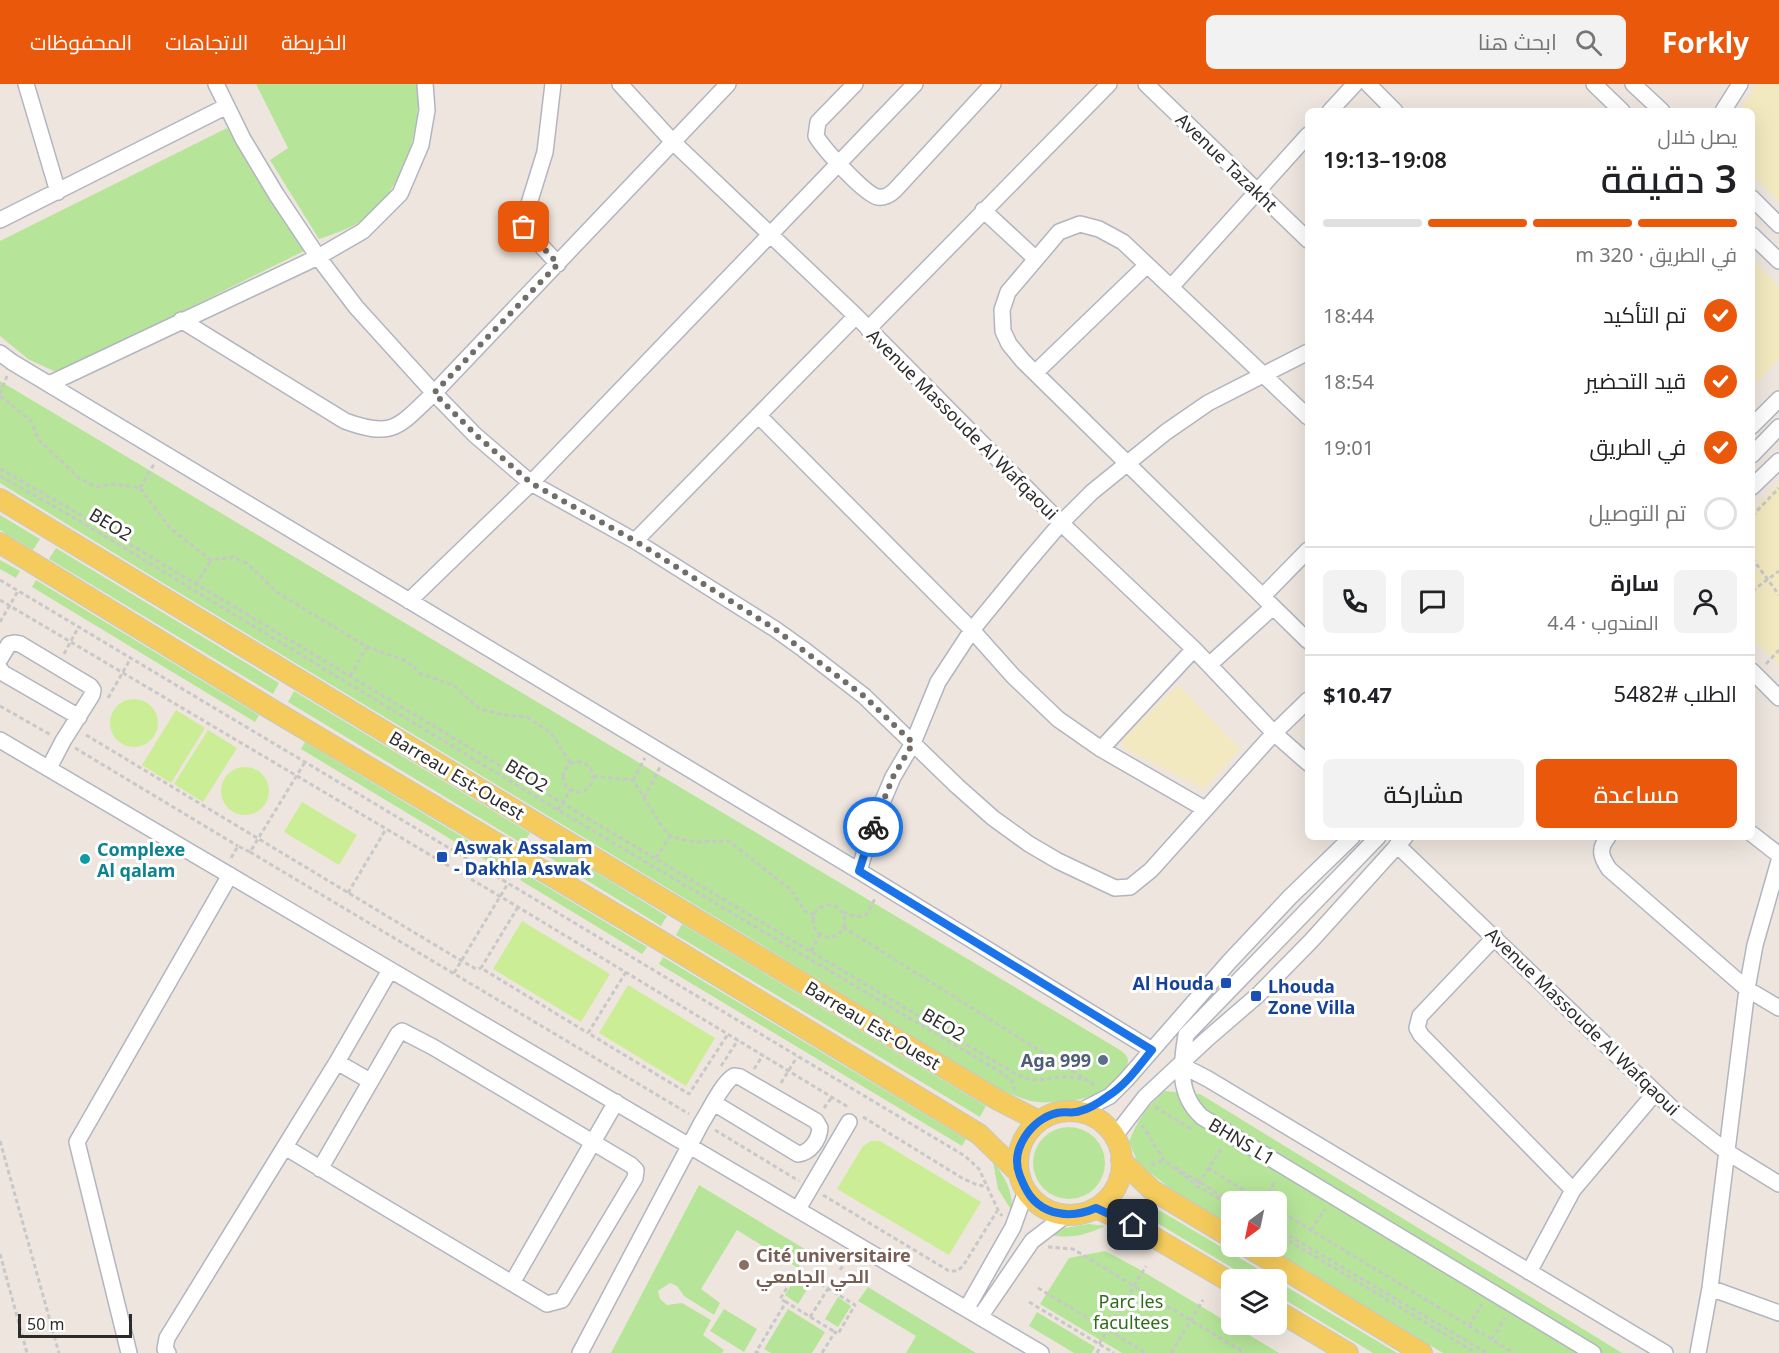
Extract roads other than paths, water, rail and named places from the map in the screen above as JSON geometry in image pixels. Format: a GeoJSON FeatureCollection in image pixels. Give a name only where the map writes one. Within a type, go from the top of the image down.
{"type":"FeatureCollection","features":[{"type":"Feature","properties":{"kind":"main road","name":"Barreau Est-Ouest"},"geometry":{"type":"LineString","coordinates":[[0,499],[612,869],[1039,1121]]}},
{"type":"Feature","properties":{"kind":"main road"},"geometry":{"type":"LineString","coordinates":[[0,543],[979,1134],[1018,1172],[1026,1191],[1043,1208],[1066,1215],[1076,1215],[1096,1208],[1116,1187],[1120,1174],[1127,1166]]}},
{"type":"Feature","properties":{"kind":"main road"},"geometry":{"type":"LineString","coordinates":[[1018,1172],[1020,1149],[1031,1128],[1039,1121],[1058,1113],[1078,1112],[1099,1121],[1114,1137],[1127,1166],[1152,1190],[1221,1231]]}},
{"type":"Feature","properties":{"kind":"main road"},"geometry":{"type":"LineString","coordinates":[[1096,1208],[1133,1225],[1221,1277]]}},
{"type":"Feature","properties":{"kind":"main road"},"geometry":{"type":"LineString","coordinates":[[1264,1257],[1422,1353]]}},
{"type":"Feature","properties":{"kind":"main road"},"geometry":{"type":"LineString","coordinates":[[1287,1317],[1348,1353]]}},
{"type":"Feature","properties":{"kind":"street"},"geometry":{"type":"LineString","coordinates":[[27,84],[58,192]]}},
{"type":"Feature","properties":{"kind":"street"},"geometry":{"type":"LineString","coordinates":[[216,84],[243,139],[276,194],[318,256],[356,307],[434,393],[476,435],[531,483],[635,541],[803,649],[864,696],[993,818],[1029,844],[1058,861],[1115,888],[1124,889],[1138,882],[1274,733],[1305,703]]}},
{"type":"Feature","properties":{"kind":"street"},"geometry":{"type":"LineString","coordinates":[[49,384],[318,256],[363,231],[400,194],[421,145],[427,110],[425,84]]}},
{"type":"Feature","properties":{"kind":"street"},"geometry":{"type":"LineString","coordinates":[[553,84],[545,152],[523,223],[524,227],[558,264]]}},
{"type":"Feature","properties":{"kind":"street","name":"Avenue Massoude Al Wafqaoui"},"geometry":{"type":"LineString","coordinates":[[620,84],[673,142],[856,316],[1061,523],[1194,649],[1274,733],[1305,760]]}},
{"type":"Feature","properties":{"kind":"street"},"geometry":{"type":"LineString","coordinates":[[181,320],[345,421],[368,429],[386,430],[400,424],[434,393],[728,84]]}},
{"type":"Feature","properties":{"kind":"street"},"geometry":{"type":"LineString","coordinates":[[855,84],[821,118],[816,126],[818,140],[838,164],[872,195],[887,196],[993,84]]}},
{"type":"Feature","properties":{"kind":"street"},"geometry":{"type":"LineString","coordinates":[[409,601],[531,483],[915,84]]}},
{"type":"Feature","properties":{"kind":"street"},"geometry":{"type":"LineString","coordinates":[[868,329],[1109,84]]}},
{"type":"Feature","properties":{"kind":"street","name":"Avenue Tazakht"},"geometry":{"type":"LineString","coordinates":[[1146,84],[1305,237]]}},
{"type":"Feature","properties":{"kind":"street"},"geometry":{"type":"LineString","coordinates":[[1333,108],[1355,84]]}},
{"type":"Feature","properties":{"kind":"street"},"geometry":{"type":"LineString","coordinates":[[1368,84],[1392,108]]}},
{"type":"Feature","properties":{"kind":"street"},"geometry":{"type":"LineString","coordinates":[[1594,84],[1619,108]]}},
{"type":"Feature","properties":{"kind":"street"},"geometry":{"type":"LineString","coordinates":[[1633,84],[1659,108]]}},
{"type":"Feature","properties":{"kind":"street"},"geometry":{"type":"LineString","coordinates":[[1725,108],[1740,84]]}},
{"type":"Feature","properties":{"kind":"street"},"geometry":{"type":"LineString","coordinates":[[0,219],[227,106]]}},
{"type":"Feature","properties":{"kind":"street"},"geometry":{"type":"LineString","coordinates":[[1171,287],[1305,138]]}},
{"type":"Feature","properties":{"kind":"street"},"geometry":{"type":"LineString","coordinates":[[1755,201],[1779,225]]}},
{"type":"Feature","properties":{"kind":"street"},"geometry":{"type":"LineString","coordinates":[[983,210],[1036,259]]}},
{"type":"Feature","properties":{"kind":"street"},"geometry":{"type":"LineString","coordinates":[[1305,414],[1123,242],[1100,229],[1080,224],[1059,232],[1008,292],[1002,310],[1003,331],[1009,344],[1035,373],[1305,638]]}},
{"type":"Feature","properties":{"kind":"street"},"geometry":{"type":"LineString","coordinates":[[1755,238],[1779,261]]}},
{"type":"Feature","properties":{"kind":"street"},"geometry":{"type":"LineString","coordinates":[[1035,373],[1147,265]]}},
{"type":"Feature","properties":{"kind":"street"},"geometry":{"type":"LineString","coordinates":[[635,541],[856,316]]}},
{"type":"Feature","properties":{"kind":"street"},"geometry":{"type":"LineString","coordinates":[[859,871],[873,824],[893,777],[913,743],[938,682],[972,630],[1061,523],[1127,462],[1208,403],[1305,354]]}},
{"type":"Feature","properties":{"kind":"street"},"geometry":{"type":"LineString","coordinates":[[6,358],[1152,1050]]}},
{"type":"Feature","properties":{"kind":"street"},"geometry":{"type":"LineString","coordinates":[[1755,423],[1779,399]]}},
{"type":"Feature","properties":{"kind":"street"},"geometry":{"type":"LineString","coordinates":[[1755,439],[1779,414]]}},
{"type":"Feature","properties":{"kind":"street"},"geometry":{"type":"LineString","coordinates":[[759,416],[972,630],[1013,676],[1058,719],[1101,749],[1205,809]]}},
{"type":"Feature","properties":{"kind":"street"},"geometry":{"type":"LineString","coordinates":[[1755,452],[1779,427]]}},
{"type":"Feature","properties":{"kind":"street"},"geometry":{"type":"LineString","coordinates":[[1755,484],[1779,461]]}},
{"type":"Feature","properties":{"kind":"street"},"geometry":{"type":"LineString","coordinates":[[1209,665],[1268,602],[1305,554]]}},
{"type":"Feature","properties":{"kind":"street"},"geometry":{"type":"LineString","coordinates":[[0,658],[9,644],[14,642],[90,686],[93,690],[49,768]]}},
{"type":"Feature","properties":{"kind":"street"},"geometry":{"type":"LineString","coordinates":[[1101,749],[1194,649]]}},
{"type":"Feature","properties":{"kind":"street"},"geometry":{"type":"LineString","coordinates":[[0,669],[79,717]]}},
{"type":"Feature","properties":{"kind":"street"},"geometry":{"type":"LineString","coordinates":[[1755,674],[1779,698]]}},
{"type":"Feature","properties":{"kind":"street"},"geometry":{"type":"LineString","coordinates":[[0,741],[691,1145],[1041,1353]]}},
{"type":"Feature","properties":{"kind":"street"},"geometry":{"type":"LineString","coordinates":[[1755,836],[1779,855]]}},
{"type":"Feature","properties":{"kind":"street"},"geometry":{"type":"LineString","coordinates":[[1078,1112],[1110,1096],[1129,1078],[1282,905],[1349,840]]}},
{"type":"Feature","properties":{"kind":"street","name":"BHNS L1"},"geometry":{"type":"LineString","coordinates":[[1367,840],[1188,1023],[1174,1049],[1184,1101],[1190,1110],[1240,1145],[1584,1353]]}},
{"type":"Feature","properties":{"kind":"street","name":"BHNS L1"},"geometry":{"type":"LineString","coordinates":[[1375,840],[1186,1035],[1178,1068],[1187,1096],[1202,1117],[1593,1353]]}},
{"type":"Feature","properties":{"kind":"street"},"geometry":{"type":"LineString","coordinates":[[1606,840],[1601,851],[1609,868],[1747,989],[1779,1008]]}},
{"type":"Feature","properties":{"kind":"street"},"geometry":{"type":"LineString","coordinates":[[1114,1137],[1145,1097],[1291,962],[1401,841]]}},
{"type":"Feature","properties":{"kind":"street","name":"Avenue Massoude Al Wafqaoui"},"geometry":{"type":"LineString","coordinates":[[1401,841],[1495,937],[1655,1093],[1727,1152],[1779,1184]]}},
{"type":"Feature","properties":{"kind":"street"},"geometry":{"type":"LineString","coordinates":[[1698,1353],[1710,1288],[1747,989],[1755,945],[1779,861]]}},
{"type":"Feature","properties":{"kind":"street"},"geometry":{"type":"LineString","coordinates":[[129,1353],[77,1142],[226,873]]}},
{"type":"Feature","properties":{"kind":"street"},"geometry":{"type":"LineString","coordinates":[[1495,937],[1420,1016],[1417,1028],[1421,1035],[1573,1190]]}},
{"type":"Feature","properties":{"kind":"street"},"geometry":{"type":"LineString","coordinates":[[168,1353],[165,1349],[167,1338],[338,1062],[390,970]]}},
{"type":"Feature","properties":{"kind":"street"},"geometry":{"type":"LineString","coordinates":[[285,1147],[320,1169],[547,1304],[562,1299],[635,1178],[636,1170],[402,1031],[370,1081],[320,1169]]}},
{"type":"Feature","properties":{"kind":"street"},"geometry":{"type":"LineString","coordinates":[[338,1062],[370,1081]]}},
{"type":"Feature","properties":{"kind":"street"},"geometry":{"type":"LineString","coordinates":[[1178,1068],[1209,1079],[1665,1353]]}},
{"type":"Feature","properties":{"kind":"street"},"geometry":{"type":"LineString","coordinates":[[580,1353],[702,1122],[714,1103],[730,1078],[740,1077],[816,1121],[820,1134],[810,1150],[798,1154],[714,1103]]}},
{"type":"Feature","properties":{"kind":"street"},"geometry":{"type":"LineString","coordinates":[[1529,1272],[1573,1190],[1655,1093]]}},
{"type":"Feature","properties":{"kind":"street"},"geometry":{"type":"LineString","coordinates":[[512,1283],[616,1102]]}},
{"type":"Feature","properties":{"kind":"street"},"geometry":{"type":"LineString","coordinates":[[798,1209],[849,1122]]}},
{"type":"Feature","properties":{"kind":"street"},"geometry":{"type":"LineString","coordinates":[[1779,1179],[1779,1184]]}},
{"type":"Feature","properties":{"kind":"street"},"geometry":{"type":"LineString","coordinates":[[973,1312],[1013,1227],[1026,1191]]}},
{"type":"Feature","properties":{"kind":"street"},"geometry":{"type":"LineString","coordinates":[[973,1312],[1032,1241],[1066,1215]]}},
{"type":"Feature","properties":{"kind":"street"},"geometry":{"type":"LineString","coordinates":[[1710,1288],[1779,1313]]}},
{"type":"Feature","properties":{"kind":"place","name":"Aswak Assalam - Dakhla Aswak"},"geometry":{"type":"Point","coordinates":[442,857]}},
{"type":"Feature","properties":{"kind":"place","name":"Complexe Al qalam"},"geometry":{"type":"Point","coordinates":[85,859]}},
{"type":"Feature","properties":{"kind":"place","name":"Al Houda"},"geometry":{"type":"Point","coordinates":[1226,983]}},
{"type":"Feature","properties":{"kind":"place","name":"Lhouda Zone Villa"},"geometry":{"type":"Point","coordinates":[1256,996]}},
{"type":"Feature","properties":{"kind":"place","name":"Aga 999"},"geometry":{"type":"Point","coordinates":[1103,1060]}},
{"type":"Feature","properties":{"kind":"place","name":"Cité universitaire الحي الجامعي"},"geometry":{"type":"Point","coordinates":[744,1265]}},
{"type":"Feature","properties":{"kind":"park label","name":"Parc les facultees"},"geometry":{"type":"Point","coordinates":[1131,1311]}}]}
